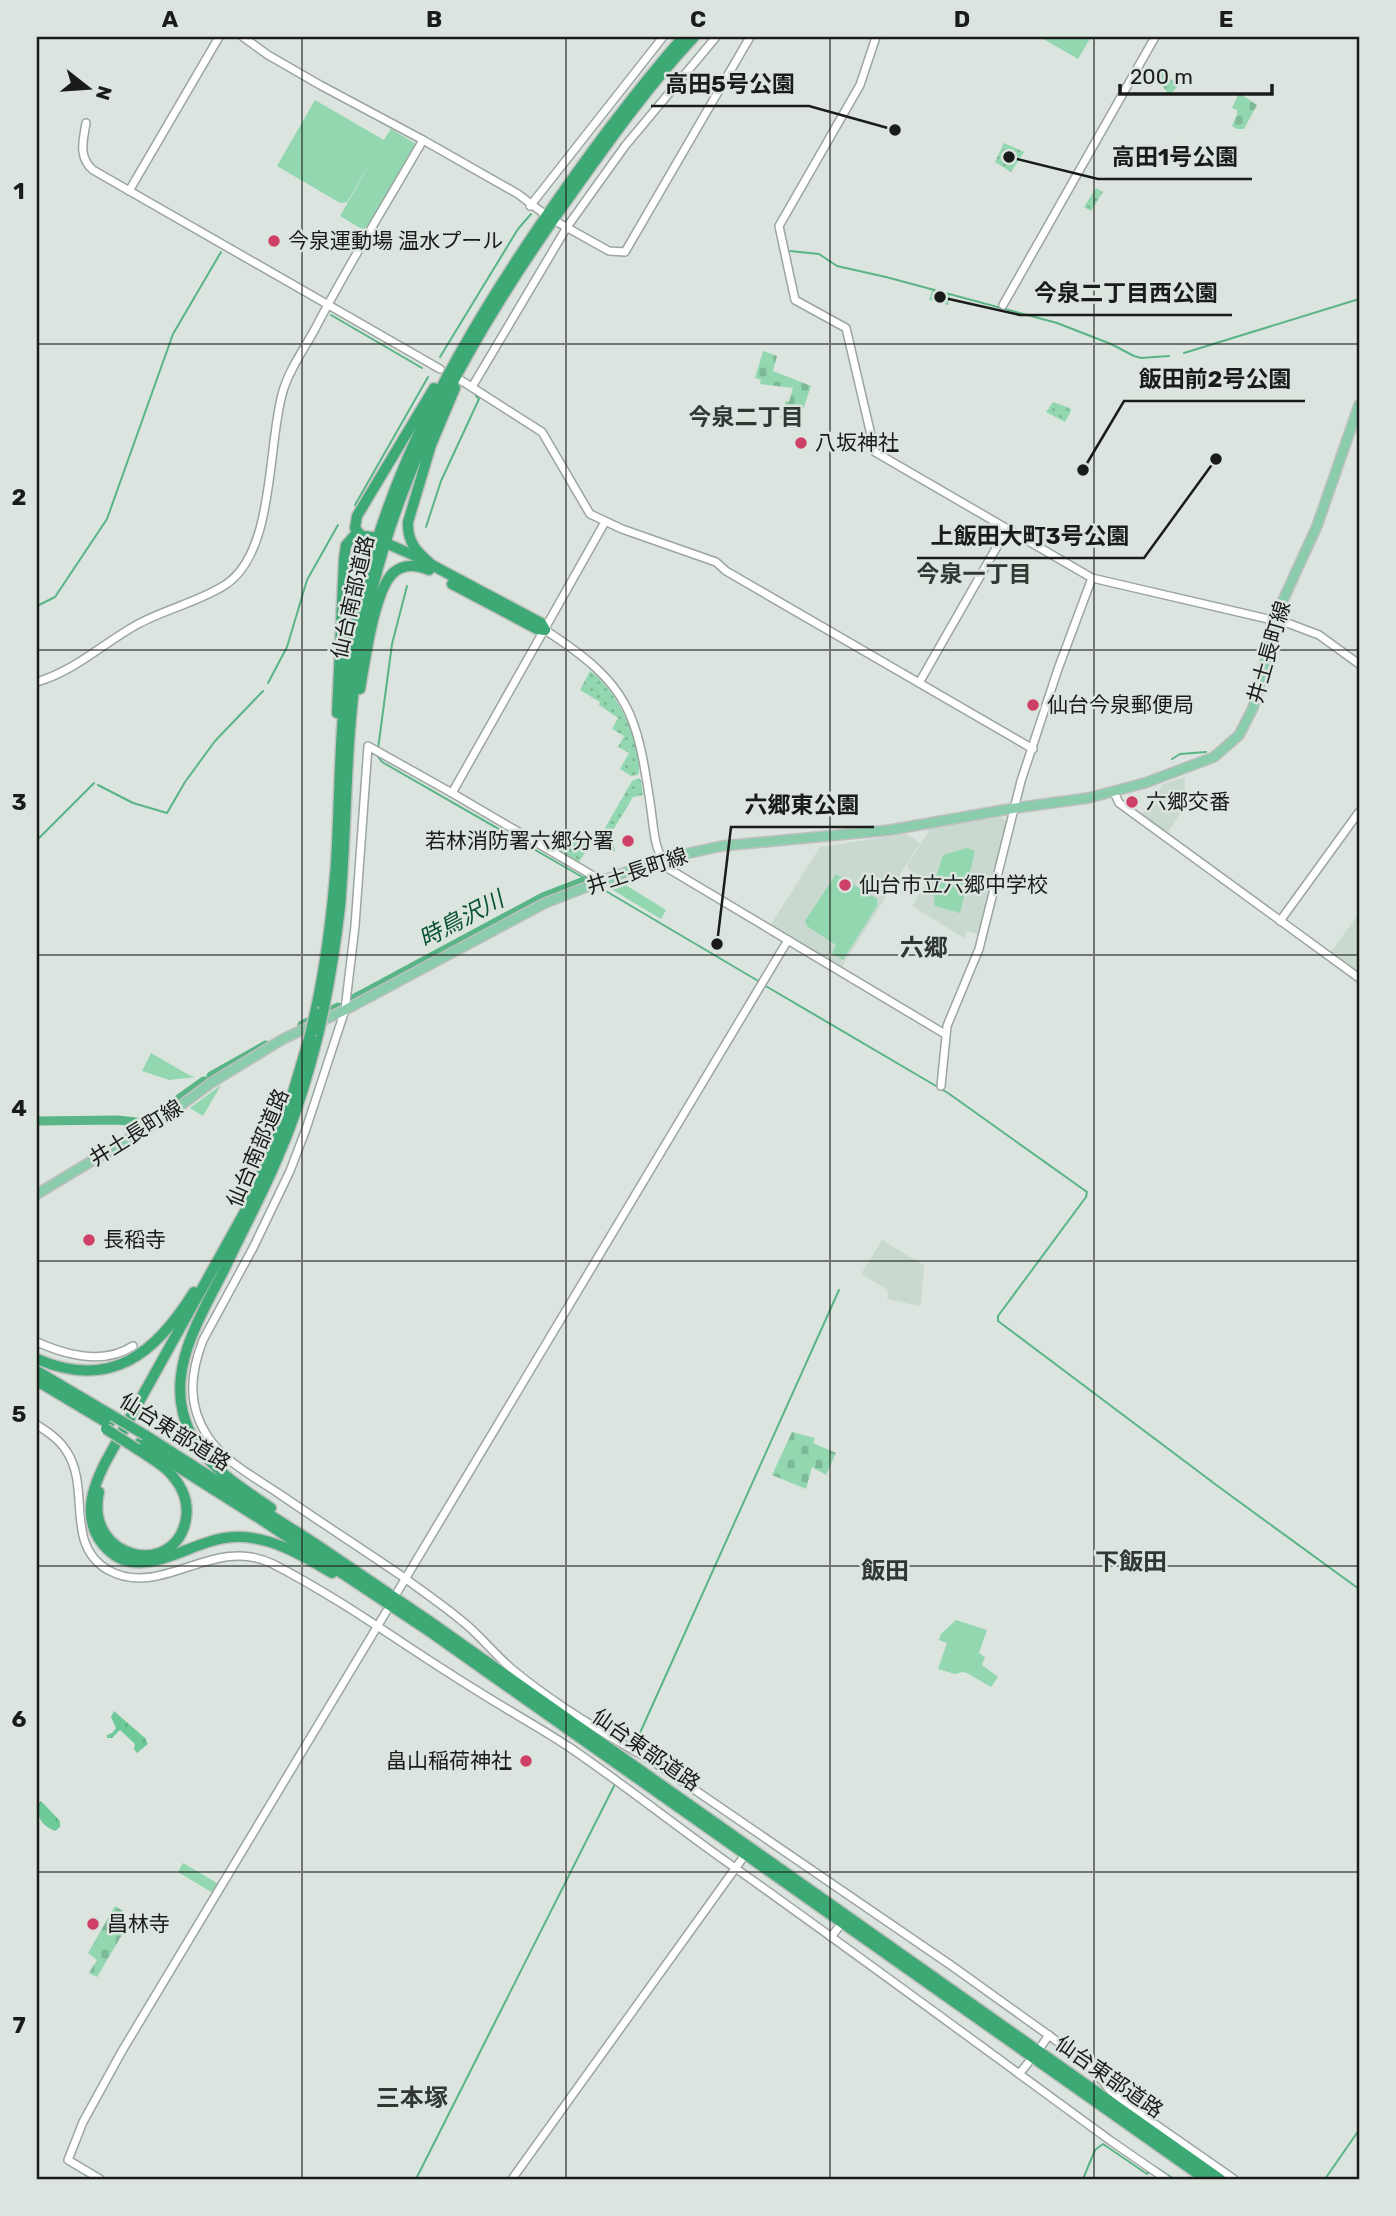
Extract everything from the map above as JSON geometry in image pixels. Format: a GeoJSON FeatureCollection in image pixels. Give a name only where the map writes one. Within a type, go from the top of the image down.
{"type":"FeatureCollection","features":[{"type":"Feature","properties":{"kind":"highway","name":"仙台南部道路"},"geometry":{"type":"LineString","coordinates":[[320,1010],[336,862],[345,690],[355,624],[379,531],[412,444],[455,359],[484,310],[593,149],[683,37]]}},
{"type":"Feature","properties":{"kind":"highway","name":"仙台南部道路"},"geometry":{"type":"LineString","coordinates":[[239,1237],[264,1188],[305,1086],[340,905],[349,746],[362,637],[390,524],[415,457],[439,406],[496,306],[593,163],[694,37]]}},
{"type":"Feature","properties":{"kind":"highway"},"geometry":{"type":"LineString","coordinates":[[430,567],[410,541],[408,531],[412,506],[443,414],[496,306]]}},
{"type":"Feature","properties":{"kind":"highway"},"geometry":{"type":"LineString","coordinates":[[358,534],[355,522],[362,505],[426,398],[455,359]]}},
{"type":"Feature","properties":{"kind":"highway"},"geometry":{"type":"LineString","coordinates":[[337,808],[336,742],[341,580],[346,545],[352,536],[358,534],[371,539]]}},
{"type":"Feature","properties":{"kind":"highway"},"geometry":{"type":"LineString","coordinates":[[387,546],[541,623],[545,630]]}},
{"type":"Feature","properties":{"kind":"highway"},"geometry":{"type":"LineString","coordinates":[[349,746],[371,633],[385,586],[394,571],[417,566],[430,567]]}},
{"type":"Feature","properties":{"kind":"highway","name":"仙台南部道路"},"geometry":{"type":"LineString","coordinates":[[255,1189],[285,1119],[315,1033]]}},
{"type":"Feature","properties":{"kind":"highway"},"geometry":{"type":"LineString","coordinates":[[37,1359],[62,1368],[98,1369],[120,1364],[151,1347],[180,1314],[255,1189]]}},
{"type":"Feature","properties":{"kind":"highway"},"geometry":{"type":"LineString","coordinates":[[255,1189],[214,1271],[105,1463],[91,1498],[91,1517],[96,1534],[113,1554],[138,1563],[158,1560],[221,1538],[269,1541],[311,1561],[426,1629]]}},
{"type":"Feature","properties":{"kind":"highway"},"geometry":{"type":"LineString","coordinates":[[140,1443],[170,1473],[184,1493],[187,1509],[182,1531],[173,1544],[161,1552],[146,1555],[125,1552],[107,1538],[98,1518],[99,1494],[106,1474],[135,1420],[239,1237]]}},
{"type":"Feature","properties":{"kind":"highway"},"geometry":{"type":"LineString","coordinates":[[239,1237],[193,1333],[186,1354],[180,1386],[185,1421],[199,1450],[215,1468],[341,1555],[355,1571]]}},
{"type":"Feature","properties":{"kind":"highway","name":"仙台東部道路"},"geometry":{"type":"LineString","coordinates":[[37,1371],[109,1423],[484,1666]]}},
{"type":"Feature","properties":{"kind":"highway","name":"仙台東部道路"},"geometry":{"type":"LineString","coordinates":[[37,1382],[109,1423]]}},
{"type":"Feature","properties":{"kind":"highway","name":"仙台東部道路"},"geometry":{"type":"LineString","coordinates":[[140,1443],[355,1571],[484,1666],[1079,2085],[1205,2179]]}},
{"type":"Feature","properties":{"kind":"highway","name":"仙台東部道路"},"geometry":{"type":"LineString","coordinates":[[1079,2085],[1220,2179]]}},
{"type":"Feature","properties":{"kind":"main road","name":"井土長町線"},"geometry":{"type":"LineString","coordinates":[[37,1194],[168,1115],[211,1083],[283,1040],[345,1010],[545,903],[661,859],[722,846],[876,831],[1088,798],[1114,792],[1214,757],[1233,742],[1254,708],[1275,621],[1317,526],[1359,405]]}},
{"type":"Feature","properties":{"kind":"street"},"geometry":{"type":"LineString","coordinates":[[129,191],[219,37]]}},
{"type":"Feature","properties":{"kind":"street"},"geometry":{"type":"LineString","coordinates":[[243,37],[320,85],[518,194],[542,213]]}},
{"type":"Feature","properties":{"kind":"street"},"geometry":{"type":"LineString","coordinates":[[530,206],[663,37]]}},
{"type":"Feature","properties":{"kind":"street"},"geometry":{"type":"LineString","coordinates":[[472,387],[567,227],[634,135],[716,37]]}},
{"type":"Feature","properties":{"kind":"street"},"geometry":{"type":"LineString","coordinates":[[557,222],[609,251],[625,252],[750,37]]}},
{"type":"Feature","properties":{"kind":"street"},"geometry":{"type":"LineString","coordinates":[[876,37],[860,85],[779,226],[795,300],[846,328],[875,452],[1092,578],[1312,632],[1359,663]]}},
{"type":"Feature","properties":{"kind":"street"},"geometry":{"type":"LineString","coordinates":[[1003,305],[1155,37]]}},
{"type":"Feature","properties":{"kind":"street"},"geometry":{"type":"LineString","coordinates":[[86,124],[82,150],[88,165],[440,369]]}},
{"type":"Feature","properties":{"kind":"street"},"geometry":{"type":"LineString","coordinates":[[37,681],[57,675],[80,663],[142,622],[213,592],[237,575],[256,544],[283,389],[328,304],[423,140]]}},
{"type":"Feature","properties":{"kind":"street"},"geometry":{"type":"LineString","coordinates":[[462,381],[542,432],[590,514],[605,522],[716,562],[726,571],[1033,749]]}},
{"type":"Feature","properties":{"kind":"street"},"geometry":{"type":"LineString","coordinates":[[452,793],[605,522]]}},
{"type":"Feature","properties":{"kind":"street"},"geometry":{"type":"LineString","coordinates":[[919,683],[1007,529]]}},
{"type":"Feature","properties":{"kind":"street"},"geometry":{"type":"LineString","coordinates":[[942,1087],[944,1034],[979,949],[1021,780],[1092,578]]}},
{"type":"Feature","properties":{"kind":"street"},"geometry":{"type":"LineString","coordinates":[[545,630],[590,661],[607,677],[633,719],[641,745],[657,846],[661,859],[669,869],[944,1034]]}},
{"type":"Feature","properties":{"kind":"street"},"geometry":{"type":"LineString","coordinates":[[597,883],[452,793],[368,746],[355,926],[345,1010],[290,1171],[248,1258],[203,1340],[194,1367],[192,1398],[200,1423],[209,1438],[236,1465],[405,1579],[463,1622],[512,1669],[617,1742],[654,1762],[1049,2035],[1086,2062],[1111,2091],[1132,2108],[1234,2179]]}},
{"type":"Feature","properties":{"kind":"street"},"geometry":{"type":"LineString","coordinates":[[1114,792],[1119,803],[1359,978]]}},
{"type":"Feature","properties":{"kind":"street"},"geometry":{"type":"LineString","coordinates":[[1280,921],[1359,812]]}},
{"type":"Feature","properties":{"kind":"street"},"geometry":{"type":"LineString","coordinates":[[398,1591],[788,940]]}},
{"type":"Feature","properties":{"kind":"street"},"geometry":{"type":"LineString","coordinates":[[37,1342],[56,1350],[89,1357],[119,1352],[133,1346]]}},
{"type":"Feature","properties":{"kind":"street"},"geometry":{"type":"LineString","coordinates":[[37,1425],[49,1433],[69,1455],[76,1475],[85,1544],[92,1555],[109,1570],[128,1577],[154,1577],[223,1555],[246,1555],[270,1562],[571,1748],[1166,2179]]}},
{"type":"Feature","properties":{"kind":"street"},"geometry":{"type":"LineString","coordinates":[[100,2179],[68,2160],[83,2122],[122,2051],[386,1612]]}},
{"type":"Feature","properties":{"kind":"street"},"geometry":{"type":"LineString","coordinates":[[512,2179],[742,1859]]}},
{"type":"Feature","properties":{"kind":"street"},"geometry":{"type":"LineString","coordinates":[[849,1912],[856,1902]]}},
{"type":"Feature","properties":{"kind":"street"},"geometry":{"type":"LineString","coordinates":[[831,1937],[838,1928]]}},
{"type":"Feature","properties":{"kind":"street"},"geometry":{"type":"LineString","coordinates":[[1042,2045],[1049,2035]]}},
{"type":"Feature","properties":{"kind":"street"},"geometry":{"type":"LineString","coordinates":[[1020,2074],[1028,2063]]}},
{"type":"Feature","properties":{"kind":"shaded area"},"geometry":{"type":"Polygon","coordinates":[[[1185,777],[1185,794],[1191,799],[1167,833],[1142,814],[1163,784],[1185,777]]]}},
{"type":"Feature","properties":{"kind":"shaded area"},"geometry":{"type":"Polygon","coordinates":[[[1000,817],[1009,823],[981,935],[967,931],[964,938],[912,906],[927,881],[907,866],[930,829],[1000,817]]]}},
{"type":"Feature","properties":{"kind":"shaded area","name":"仙台市立六郷中学校"},"geometry":{"type":"Polygon","coordinates":[[[906,834],[920,843],[841,968],[770,926],[820,847],[906,834]]]}},
{"type":"Feature","properties":{"kind":"shaded area"},"geometry":{"type":"Polygon","coordinates":[[[1359,913],[1359,973],[1331,952],[1359,913]]]}},
{"type":"Feature","properties":{"kind":"shaded area"},"geometry":{"type":"Polygon","coordinates":[[[882,1240],[924,1265],[919,1306],[887,1299],[886,1289],[861,1274],[882,1240]]]}},
{"type":"Feature","properties":{"kind":"green space"},"geometry":{"type":"Polygon","coordinates":[[[1040,37],[1091,37],[1078,59],[1040,37]]]}},
{"type":"Feature","properties":{"kind":"green space"},"geometry":{"type":"Polygon","coordinates":[[[1159,68],[1178,86],[1170,95],[1150,73],[1159,68]]]}},
{"type":"Feature","properties":{"kind":"green space"},"geometry":{"type":"Polygon","coordinates":[[[1239,93],[1257,105],[1244,129],[1232,126],[1237,110],[1232,108],[1239,93]]]}},
{"type":"Feature","properties":{"kind":"green space"},"geometry":{"type":"Polygon","coordinates":[[[315,100],[384,140],[391,129],[416,144],[365,231],[340,216],[375,155],[347,202],[340,203],[277,166],[315,100]]]}},
{"type":"Feature","properties":{"kind":"green space"},"geometry":{"type":"Polygon","coordinates":[[[1004,143],[1024,152],[1011,172],[995,162],[1004,143]]]}},
{"type":"Feature","properties":{"kind":"green space"},"geometry":{"type":"Polygon","coordinates":[[[1096,188],[1103,192],[1091,211],[1084,207],[1096,188]]]}},
{"type":"Feature","properties":{"kind":"green space"},"geometry":{"type":"Polygon","coordinates":[[[932,290],[950,295],[948,305],[929,300],[932,290]]]}},
{"type":"Feature","properties":{"kind":"green space"},"geometry":{"type":"Polygon","coordinates":[[[763,351],[777,356],[773,371],[811,386],[798,424],[780,418],[793,388],[760,384],[761,380],[755,378],[763,351]]]}},
{"type":"Feature","properties":{"kind":"green space"},"geometry":{"type":"Polygon","coordinates":[[[1053,402],[1070,408],[1065,422],[1046,412],[1053,402]]]}},
{"type":"Feature","properties":{"kind":"green space"},"geometry":{"type":"Polygon","coordinates":[[[590,671],[609,690],[626,718],[637,749],[638,775],[631,776],[620,769],[629,753],[618,747],[624,736],[612,729],[618,718],[599,705],[600,702],[580,690],[590,671]]]}},
{"type":"Feature","properties":{"kind":"green space"},"geometry":{"type":"Polygon","coordinates":[[[639,778],[643,795],[633,797],[612,832],[615,852],[597,842],[632,781],[639,778]]]}},
{"type":"Feature","properties":{"kind":"green space"},"geometry":{"type":"Polygon","coordinates":[[[572,832],[591,843],[579,862],[559,850],[572,832]]]}},
{"type":"Feature","properties":{"kind":"green space"},"geometry":{"type":"Polygon","coordinates":[[[967,848],[975,851],[960,913],[935,906],[933,887],[943,855],[967,848]]]}},
{"type":"Feature","properties":{"kind":"green space"},"geometry":{"type":"Polygon","coordinates":[[[836,874],[877,899],[877,906],[843,960],[832,953],[836,945],[807,926],[805,921],[836,874]]]}},
{"type":"Feature","properties":{"kind":"green space"},"geometry":{"type":"Polygon","coordinates":[[[619,881],[666,910],[661,919],[606,886],[619,881]]]}},
{"type":"Feature","properties":{"kind":"green space"},"geometry":{"type":"Polygon","coordinates":[[[151,1053],[195,1077],[169,1080],[142,1071],[151,1053]]]}},
{"type":"Feature","properties":{"kind":"green space"},"geometry":{"type":"Polygon","coordinates":[[[221,1085],[203,1116],[190,1108],[221,1085]]]}},
{"type":"Feature","properties":{"kind":"green space"},"geometry":{"type":"Polygon","coordinates":[[[792,1432],[815,1438],[813,1443],[836,1453],[826,1475],[812,1467],[806,1489],[772,1475],[792,1432]]]}},
{"type":"Feature","properties":{"kind":"green space"},"geometry":{"type":"Polygon","coordinates":[[[956,1620],[987,1630],[979,1653],[985,1657],[982,1665],[998,1677],[991,1687],[967,1673],[955,1674],[938,1669],[947,1643],[939,1640],[941,1634],[956,1620]]]}},
{"type":"Feature","properties":{"kind":"green space"},"geometry":{"type":"Polygon","coordinates":[[[114,1711],[145,1738],[148,1744],[137,1753],[135,1744],[120,1730],[112,1738],[107,1738],[116,1728],[111,1717],[114,1711]]]}},
{"type":"Feature","properties":{"kind":"green space"},"geometry":{"type":"Polygon","coordinates":[[[41,1801],[60,1821],[60,1827],[55,1831],[47,1827],[40,1818],[37,1805],[41,1801]]]}},
{"type":"Feature","properties":{"kind":"green space"},"geometry":{"type":"Polygon","coordinates":[[[183,1863],[217,1883],[213,1893],[178,1872],[183,1863]]]}},
{"type":"Feature","properties":{"kind":"green space"},"geometry":{"type":"Polygon","coordinates":[[[115,1906],[123,1911],[120,1917],[129,1923],[97,1977],[89,1973],[97,1960],[88,1953],[115,1906]]]}},
{"type":"Feature","properties":{"kind":"waterway"},"geometry":{"type":"LineString","coordinates":[[440,357],[518,229],[531,214]]}},
{"type":"Feature","properties":{"kind":"waterway"},"geometry":{"type":"LineString","coordinates":[[790,251],[819,254],[837,266],[1057,323],[1141,358],[1169,356]]}},
{"type":"Feature","properties":{"kind":"waterway"},"geometry":{"type":"LineString","coordinates":[[37,606],[55,597],[107,519],[173,334],[221,252]]}},
{"type":"Feature","properties":{"kind":"waterway"},"geometry":{"type":"LineString","coordinates":[[1184,353],[1359,299]]}},
{"type":"Feature","properties":{"kind":"waterway"},"geometry":{"type":"LineString","coordinates":[[331,315],[422,368]]}},
{"type":"Feature","properties":{"kind":"waterway"},"geometry":{"type":"LineString","coordinates":[[355,505],[428,377]]}},
{"type":"Feature","properties":{"kind":"waterway"},"geometry":{"type":"LineString","coordinates":[[426,527],[441,481],[479,399],[476,396]]}},
{"type":"Feature","properties":{"kind":"waterway"},"geometry":{"type":"LineString","coordinates":[[268,683],[287,647],[307,580],[338,525]]}},
{"type":"Feature","properties":{"kind":"waterway"},"geometry":{"type":"LineString","coordinates":[[378,749],[392,644],[407,586]]}},
{"type":"Feature","properties":{"kind":"waterway"},"geometry":{"type":"LineString","coordinates":[[98,785],[133,803],[167,813],[185,782],[215,741],[263,691]]}},
{"type":"Feature","properties":{"kind":"waterway"},"geometry":{"type":"LineString","coordinates":[[1172,759],[1180,754],[1206,752]]}},
{"type":"Feature","properties":{"kind":"waterway"},"geometry":{"type":"LineString","coordinates":[[377,755],[382,762],[591,882]]}},
{"type":"Feature","properties":{"kind":"waterway"},"geometry":{"type":"LineString","coordinates":[[37,840],[94,783]]}},
{"type":"Feature","properties":{"kind":"waterway","name":"時鳥沢川"},"geometry":{"type":"LineString","coordinates":[[355,998],[543,897],[587,880]]}},
{"type":"Feature","properties":{"kind":"waterway"},"geometry":{"type":"LineString","coordinates":[[599,887],[760,982]]}},
{"type":"Feature","properties":{"kind":"waterway"},"geometry":{"type":"LineString","coordinates":[[764,985],[948,1093],[1087,1192],[1086,1197],[998,1316],[998,1321],[1359,1589]]}},
{"type":"Feature","properties":{"kind":"waterway","name":"時鳥沢川"},"geometry":{"type":"LineString","coordinates":[[302,1025],[338,1007]]}},
{"type":"Feature","properties":{"kind":"waterway","name":"時鳥沢川"},"geometry":{"type":"LineString","coordinates":[[211,1076],[266,1045]]}},
{"type":"Feature","properties":{"kind":"waterway","name":"時鳥沢川"},"geometry":{"type":"LineString","coordinates":[[37,1121],[117,1120],[145,1123],[204,1081]]}},
{"type":"Feature","properties":{"kind":"waterway"},"geometry":{"type":"LineString","coordinates":[[635,1744],[839,1290]]}},
{"type":"Feature","properties":{"kind":"waterway"},"geometry":{"type":"LineString","coordinates":[[416,2179],[615,1784]]}},
{"type":"Feature","properties":{"kind":"waterway"},"geometry":{"type":"LineString","coordinates":[[1325,2179],[1359,2130]]}},
{"type":"Feature","properties":{"kind":"waterway"},"geometry":{"type":"LineString","coordinates":[[1083,2179],[1095,2150],[1103,2144],[1147,2174],[1149,2172]]}},
{"type":"Feature","properties":{"kind":"waterway"},"geometry":{"type":"LineString","coordinates":[[1154,2166],[1174,2179]]}},
{"type":"Feature","properties":{"kind":"place","name":"高田5号公園"},"geometry":{"type":"Point","coordinates":[895,130]}},
{"type":"Feature","properties":{"kind":"place","name":"高田1号公園"},"geometry":{"type":"Point","coordinates":[1009,157]}},
{"type":"Feature","properties":{"kind":"place","name":"今泉運動場 温水プール"},"geometry":{"type":"Point","coordinates":[274,241]}},
{"type":"Feature","properties":{"kind":"place","name":"今泉二丁目西公園"},"geometry":{"type":"Point","coordinates":[940,297]}},
{"type":"Feature","properties":{"kind":"place","name":"八坂神社"},"geometry":{"type":"Point","coordinates":[801,443]}},
{"type":"Feature","properties":{"kind":"place","name":"上飯田大町3号公園"},"geometry":{"type":"Point","coordinates":[1216,459]}},
{"type":"Feature","properties":{"kind":"place","name":"飯田前2号公園"},"geometry":{"type":"Point","coordinates":[1083,470]}},
{"type":"Feature","properties":{"kind":"place","name":"仙台今泉郵便局"},"geometry":{"type":"Point","coordinates":[1033,705]}},
{"type":"Feature","properties":{"kind":"place","name":"六郷交番"},"geometry":{"type":"Point","coordinates":[1132,802]}},
{"type":"Feature","properties":{"kind":"place","name":"若林消防署六郷分署"},"geometry":{"type":"Point","coordinates":[628,841]}},
{"type":"Feature","properties":{"kind":"place","name":"仙台市立六郷中学校"},"geometry":{"type":"Point","coordinates":[845,885]}},
{"type":"Feature","properties":{"kind":"place","name":"六郷東公園"},"geometry":{"type":"Point","coordinates":[717,944]}},
{"type":"Feature","properties":{"kind":"place","name":"長稻寺"},"geometry":{"type":"Point","coordinates":[89,1240]}},
{"type":"Feature","properties":{"kind":"place","name":"畠山稲荷神社"},"geometry":{"type":"Point","coordinates":[526,1761]}},
{"type":"Feature","properties":{"kind":"place","name":"昌林寺"},"geometry":{"type":"Point","coordinates":[93,1924]}},
{"type":"Feature","properties":{"kind":"district","name":"今泉二丁目"},"geometry":{"type":"Point","coordinates":[746,417]}},
{"type":"Feature","properties":{"kind":"district","name":"今泉一丁目"},"geometry":{"type":"Point","coordinates":[974,574]}},
{"type":"Feature","properties":{"kind":"district","name":"六郷"},"geometry":{"type":"Point","coordinates":[924,948]}},
{"type":"Feature","properties":{"kind":"district","name":"下飯田"},"geometry":{"type":"Point","coordinates":[1131,1562]}},
{"type":"Feature","properties":{"kind":"district","name":"飯田"},"geometry":{"type":"Point","coordinates":[885,1571]}},
{"type":"Feature","properties":{"kind":"district","name":"三本塚"},"geometry":{"type":"Point","coordinates":[412,2098]}}]}
